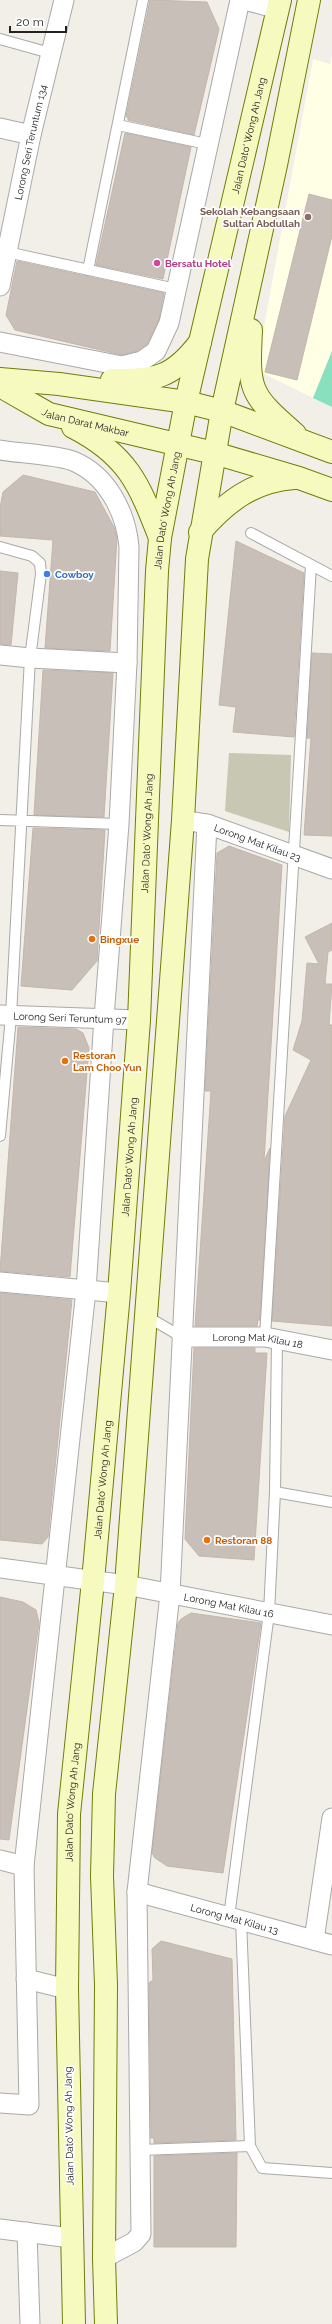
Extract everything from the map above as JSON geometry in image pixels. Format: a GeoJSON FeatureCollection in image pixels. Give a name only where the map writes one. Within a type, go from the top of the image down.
{"type":"FeatureCollection","features":[{"type":"Feature","properties":{"kind":"main road"},"geometry":{"type":"LineString","coordinates":[[106,2324],[104,2258],[106,1985],[102,1869],[104,1794],[126,1585],[183,820],[200,532],[222,411],[309,0]]}},
{"type":"Feature","properties":{"kind":"main road","name":"Jalan Dato' Wong Ah Jang"},"geometry":{"type":"LineString","coordinates":[[74,2324],[71,2238],[67,1989],[69,1814],[93,1581],[119,1293],[139,1020],[157,571],[160,538],[186,402],[202,339],[279,4]]}},
{"type":"Feature","properties":{"kind":"main road"},"geometry":{"type":"LineString","coordinates":[[253,270],[249,367],[251,382],[263,405],[306,444]]}},
{"type":"Feature","properties":{"kind":"main road"},"geometry":{"type":"LineString","coordinates":[[59,384],[111,380],[140,381],[162,377],[191,354],[202,339]]}},
{"type":"Feature","properties":{"kind":"main road"},"geometry":{"type":"LineString","coordinates":[[0,379],[59,384],[186,402],[222,411],[306,444],[332,452]]}},
{"type":"Feature","properties":{"kind":"main road","name":"Jalan Darat Makbar"},"geometry":{"type":"LineString","coordinates":[[0,386],[49,414],[178,443],[299,478],[332,490]]}},
{"type":"Feature","properties":{"kind":"main road"},"geometry":{"type":"LineString","coordinates":[[49,414],[96,438],[116,455],[141,489],[160,538]]}},
{"type":"Feature","properties":{"kind":"main road"},"geometry":{"type":"LineString","coordinates":[[200,532],[220,510],[253,488],[274,480],[299,478]]}},
{"type":"Feature","properties":{"kind":"street","name":"Lorong Seri Teruntum 134"},"geometry":{"type":"LineString","coordinates":[[0,286],[7,252],[5,229],[31,135],[64,0]]}},
{"type":"Feature","properties":{"kind":"street"},"geometry":{"type":"LineString","coordinates":[[0,342],[122,366],[142,361],[156,351],[169,323],[207,144],[240,0]]}},
{"type":"Feature","properties":{"kind":"street"},"geometry":{"type":"LineString","coordinates":[[245,0],[279,4]]}},
{"type":"Feature","properties":{"kind":"street"},"geometry":{"type":"LineString","coordinates":[[0,128],[31,135]]}},
{"type":"Feature","properties":{"kind":"street"},"geometry":{"type":"LineString","coordinates":[[0,450],[72,461],[94,473],[112,495],[128,533],[127,663],[119,824],[104,1018],[86,1290],[57,1576],[24,1866],[30,2105],[0,2103]]}},
{"type":"Feature","properties":{"kind":"street"},"geometry":{"type":"LineString","coordinates":[[0,655],[127,663]]}},
{"type":"Feature","properties":{"kind":"street","name":"Lorong Mat Kilau 23"},"geometry":{"type":"LineString","coordinates":[[183,820],[207,824],[332,869]]}},
{"type":"Feature","properties":{"kind":"street"},"geometry":{"type":"LineString","coordinates":[[119,824],[148,825]]}},
{"type":"Feature","properties":{"kind":"street"},"geometry":{"type":"LineString","coordinates":[[104,2258],[134,2242],[141,2234],[137,1892],[170,1594],[207,824]]}},
{"type":"Feature","properties":{"kind":"street","name":"Lorong Seri Teruntum 97"},"geometry":{"type":"LineString","coordinates":[[5,1015],[139,1020]]}},
{"type":"Feature","properties":{"kind":"street"},"geometry":{"type":"LineString","coordinates":[[0,1282],[119,1293]]}},
{"type":"Feature","properties":{"kind":"street","name":"Lorong Mat Kilau 18"},"geometry":{"type":"LineString","coordinates":[[182,1337],[271,1338],[332,1350]]}},
{"type":"Feature","properties":{"kind":"street","name":"Lorong Mat Kilau 16"},"geometry":{"type":"LineString","coordinates":[[0,1568],[126,1585],[332,1624]]}},
{"type":"Feature","properties":{"kind":"street"},"geometry":{"type":"LineString","coordinates":[[314,1940],[332,1818]]}},
{"type":"Feature","properties":{"kind":"street"},"geometry":{"type":"LineString","coordinates":[[0,1860],[24,1866]]}},
{"type":"Feature","properties":{"kind":"street","name":"Lorong Mat Kilau 13"},"geometry":{"type":"LineString","coordinates":[[137,1892],[332,1945]]}},
{"type":"Feature","properties":{"kind":"street"},"geometry":{"type":"LineString","coordinates":[[26,1979],[67,1989]]}},
{"type":"Feature","properties":{"kind":"street"},"geometry":{"type":"LineString","coordinates":[[0,2229],[71,2238]]}},
{"type":"Feature","properties":{"kind":"street"},"geometry":{"type":"LineString","coordinates":[[27,2232],[30,2324]]}},
{"type":"Feature","properties":{"kind":"lane"},"geometry":{"type":"LineString","coordinates":[[88,270],[143,0]]}},
{"type":"Feature","properties":{"kind":"lane"},"geometry":{"type":"LineString","coordinates":[[0,39],[50,54]]}},
{"type":"Feature","properties":{"kind":"lane"},"geometry":{"type":"LineString","coordinates":[[118,125],[207,144]]}},
{"type":"Feature","properties":{"kind":"lane"},"geometry":{"type":"LineString","coordinates":[[7,252],[176,289]]}},
{"type":"Feature","properties":{"kind":"lane"},"geometry":{"type":"LineString","coordinates":[[251,534],[332,576]]}},
{"type":"Feature","properties":{"kind":"lane"},"geometry":{"type":"LineString","coordinates":[[0,547],[32,556],[40,563],[42,574],[30,658],[23,820],[5,1015],[0,1136]]}},
{"type":"Feature","properties":{"kind":"lane"},"geometry":{"type":"LineString","coordinates":[[311,565],[294,856],[271,1338],[275,1492],[269,1612],[235,1918],[250,2146],[262,2168],[332,2173]]}},
{"type":"Feature","properties":{"kind":"lane"},"geometry":{"type":"LineString","coordinates":[[0,820],[119,824]]}},
{"type":"Feature","properties":{"kind":"lane"},"geometry":{"type":"LineString","coordinates":[[146,1316],[182,1337]]}},
{"type":"Feature","properties":{"kind":"lane"},"geometry":{"type":"LineString","coordinates":[[275,1492],[332,1502]]}},
{"type":"Feature","properties":{"kind":"lane"},"geometry":{"type":"LineString","coordinates":[[140,2150],[250,2146]]}},
{"type":"Feature","properties":{"kind":"shaded area","name":"Sekolah Kebangsaan Sultan Abdullah"},"geometry":{"type":"Polygon","coordinates":[[[332,55],[332,407],[256,370],[313,59],[330,64],[332,55]]]}},
{"type":"Feature","properties":{"kind":"shaded area"},"geometry":{"type":"Polygon","coordinates":[[[229,753],[291,755],[289,832],[225,811],[229,753]]]}},
{"type":"Feature","properties":{"kind":"green space"},"geometry":{"type":"Polygon","coordinates":[[[332,351],[332,407],[313,398],[332,351]]]}},
{"type":"Feature","properties":{"kind":"building"},"geometry":{"type":"Polygon","coordinates":[[[150,0],[207,2],[219,29],[194,135],[128,120],[128,117],[126,117],[150,0]]]}},
{"type":"Feature","properties":{"kind":"building"},"geometry":{"type":"Polygon","coordinates":[[[125,133],[191,147],[163,279],[96,265],[125,133]]]}},
{"type":"Feature","properties":{"kind":"building"},"geometry":{"type":"Polygon","coordinates":[[[309,194],[332,200],[332,236],[297,380],[265,372],[309,194]]]}},
{"type":"Feature","properties":{"kind":"building"},"geometry":{"type":"Polygon","coordinates":[[[17,261],[164,293],[159,319],[147,344],[137,351],[122,355],[15,330],[6,315],[17,261]]]}},
{"type":"Feature","properties":{"kind":"building"},"geometry":{"type":"Polygon","coordinates":[[[23,475],[95,492],[114,527],[117,538],[110,651],[45,648],[53,540],[0,536],[0,508],[3,492],[23,475]]]}},
{"type":"Feature","properties":{"kind":"building"},"geometry":{"type":"Polygon","coordinates":[[[236,541],[304,573],[294,737],[233,732],[236,707],[219,705],[236,541]]]}},
{"type":"Feature","properties":{"kind":"building"},"geometry":{"type":"Polygon","coordinates":[[[0,571],[18,573],[11,645],[0,644],[0,571]]]}},
{"type":"Feature","properties":{"kind":"building"},"geometry":{"type":"Polygon","coordinates":[[[312,653],[332,654],[332,836],[304,835],[311,738],[307,738],[312,653]]]}},
{"type":"Feature","properties":{"kind":"building"},"geometry":{"type":"Polygon","coordinates":[[[43,670],[113,673],[104,817],[34,815],[43,670]]]}},
{"type":"Feature","properties":{"kind":"building"},"geometry":{"type":"Polygon","coordinates":[[[33,828],[105,830],[97,961],[72,990],[21,986],[33,828]]]}},
{"type":"Feature","properties":{"kind":"building"},"geometry":{"type":"Polygon","coordinates":[[[229,846],[282,865],[264,1161],[270,1148],[260,1320],[258,1320],[257,1326],[195,1326],[211,1091],[205,1091],[217,853],[229,846]]]}},
{"type":"Feature","properties":{"kind":"building"},"geometry":{"type":"Polygon","coordinates":[[[332,923],[332,950],[328,952],[325,984],[332,984],[329,1025],[332,1025],[332,1326],[272,1321],[285,1116],[311,1060],[293,1050],[302,1021],[307,963],[319,964],[305,937],[332,923]]]}},
{"type":"Feature","properties":{"kind":"building"},"geometry":{"type":"Polygon","coordinates":[[[18,1027],[76,1029],[83,1033],[89,1048],[70,1277],[0,1271],[18,1027]]]}},
{"type":"Feature","properties":{"kind":"building"},"geometry":{"type":"Polygon","coordinates":[[[0,1293],[72,1300],[48,1537],[42,1544],[0,1540],[0,1293]]]}},
{"type":"Feature","properties":{"kind":"building"},"geometry":{"type":"Polygon","coordinates":[[[194,1348],[255,1348],[255,1353],[267,1353],[254,1560],[199,1556],[185,1539],[194,1348]]]}},
{"type":"Feature","properties":{"kind":"building"},"geometry":{"type":"Polygon","coordinates":[[[0,1597],[23,1602],[36,1610],[39,1622],[9,1840],[0,1839],[0,1597]]]}},
{"type":"Feature","properties":{"kind":"building"},"geometry":{"type":"Polygon","coordinates":[[[191,1613],[261,1623],[223,1873],[167,1866],[155,1858],[152,1853],[178,1623],[181,1619],[191,1613]]]}},
{"type":"Feature","properties":{"kind":"building"},"geometry":{"type":"Polygon","coordinates":[[[161,1941],[232,1959],[236,2140],[154,2143],[154,2138],[151,2138],[149,1983],[153,1980],[152,1949],[161,1941]]]}},
{"type":"Feature","properties":{"kind":"building"},"geometry":{"type":"Polygon","coordinates":[[[237,2153],[236,2247],[154,2247],[154,2156],[237,2153]]]}},
{"type":"Feature","properties":{"kind":"place","name":"Sekolah Kebangsaan Sultan Abdullah"},"geometry":{"type":"Point","coordinates":[308,217]}},
{"type":"Feature","properties":{"kind":"place","name":"Bersatu Hotel"},"geometry":{"type":"Point","coordinates":[157,263]}},
{"type":"Feature","properties":{"kind":"place","name":"Cowboy"},"geometry":{"type":"Point","coordinates":[47,574]}},
{"type":"Feature","properties":{"kind":"place","name":"Bingxue"},"geometry":{"type":"Point","coordinates":[92,939]}},
{"type":"Feature","properties":{"kind":"place","name":"Restoran Lam Choo Yun"},"geometry":{"type":"Point","coordinates":[65,1061]}},
{"type":"Feature","properties":{"kind":"place","name":"Restoran 88"},"geometry":{"type":"Point","coordinates":[207,1540]}}]}
